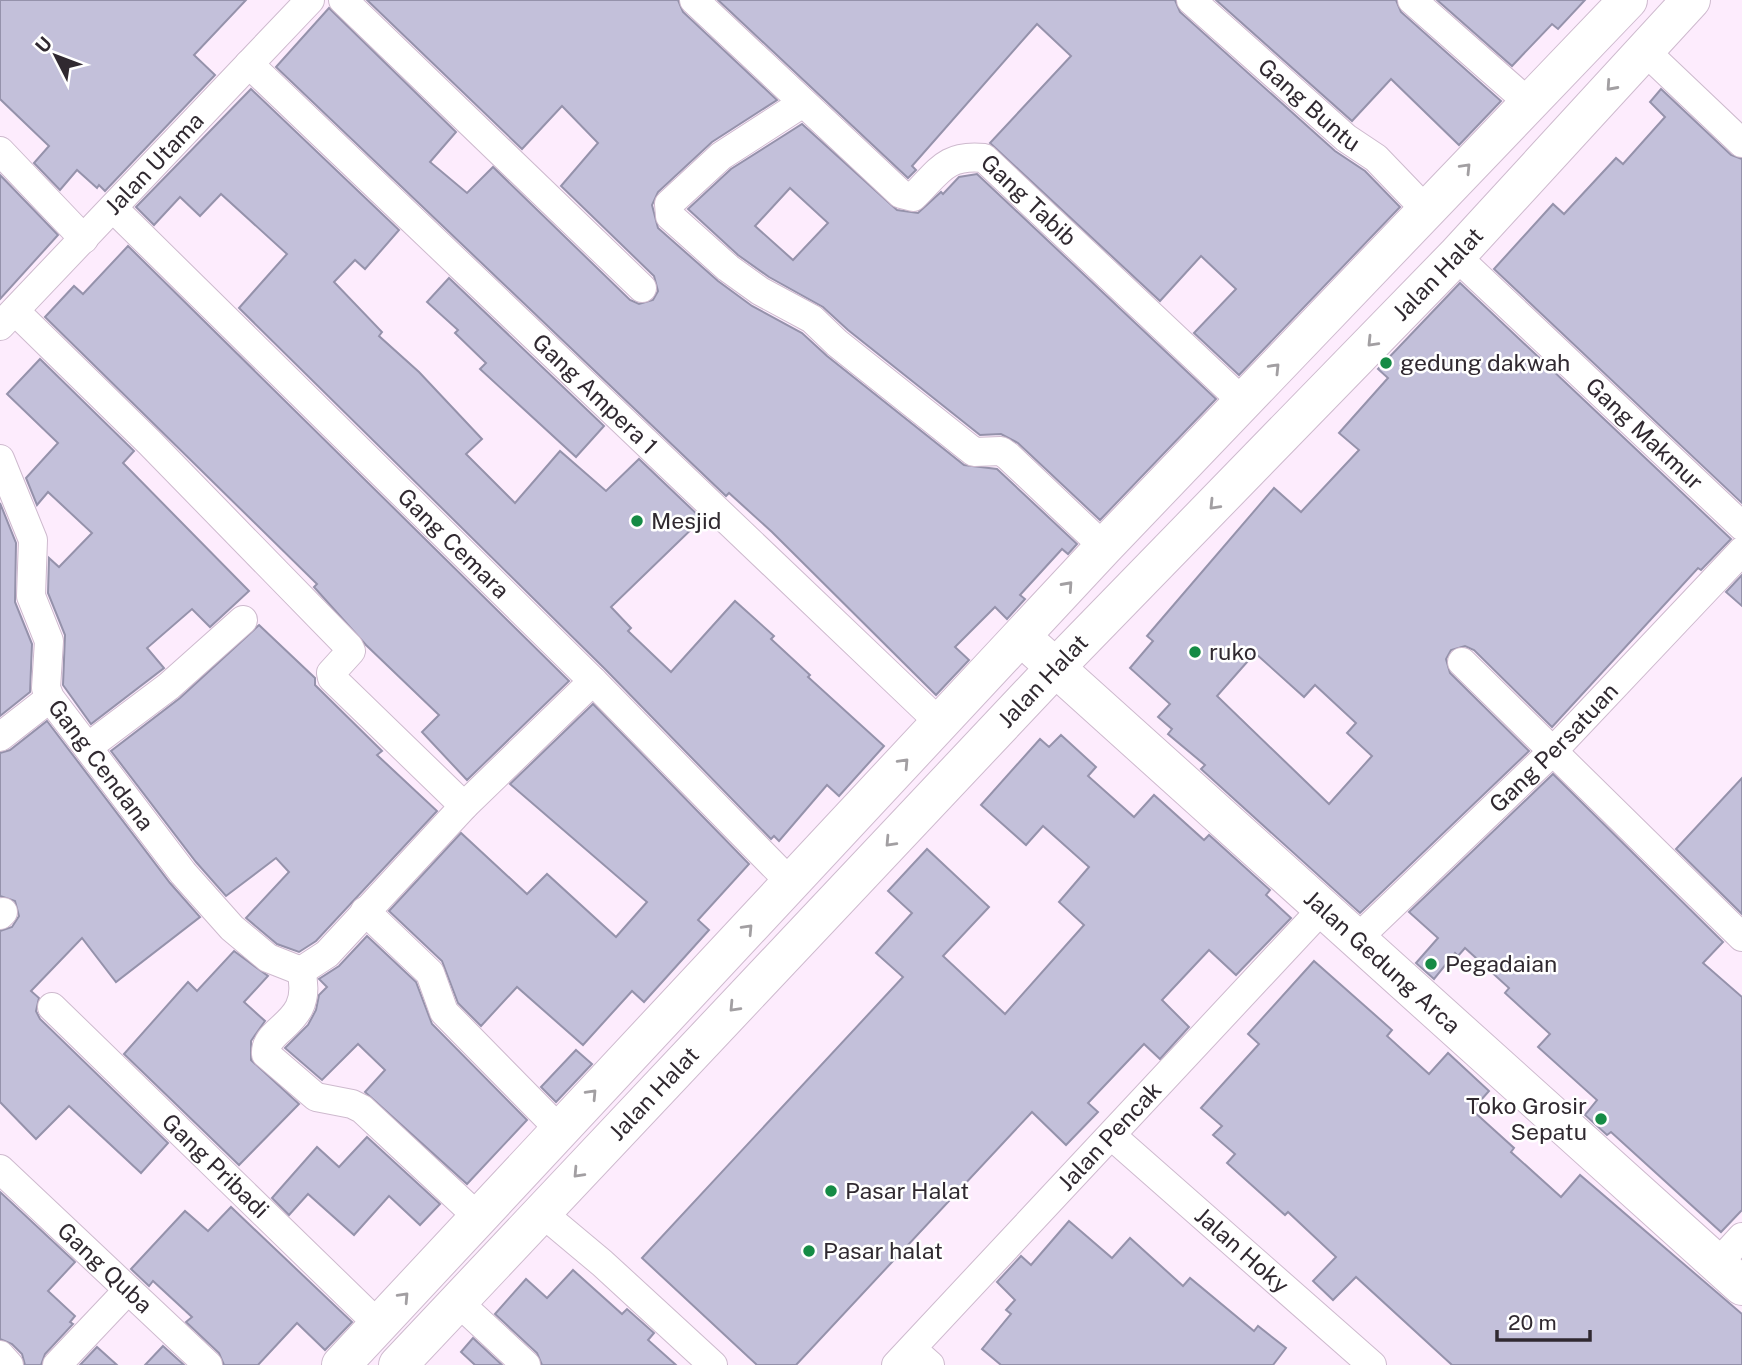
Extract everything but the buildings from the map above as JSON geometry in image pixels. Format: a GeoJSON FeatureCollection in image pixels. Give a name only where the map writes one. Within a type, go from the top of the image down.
{"type":"FeatureCollection","features":[{"type":"Feature","properties":{"kind":"main road","name":"Jalan Halat"},"geometry":{"type":"LineString","coordinates":[[398,1365],[1055,668],[1456,256],[1691,0]]}},
{"type":"Feature","properties":{"kind":"main road","name":"Jalan Halat"},"geometry":{"type":"LineString","coordinates":[[341,1365],[1104,547],[1529,103],[1620,2]]}},
{"type":"Feature","properties":{"kind":"main road","name":"Jalan Gedung Arca"},"geometry":{"type":"LineString","coordinates":[[1022,637],[1323,908],[1734,1262]]}},
{"type":"Feature","properties":{"kind":"street","name":"Jalan Utama"},"geometry":{"type":"LineString","coordinates":[[8,319],[310,0]]}},
{"type":"Feature","properties":{"kind":"street"},"geometry":{"type":"LineString","coordinates":[[343,0],[642,288]]}},
{"type":"Feature","properties":{"kind":"street"},"geometry":{"type":"LineString","coordinates":[[694,0],[803,103],[712,163],[669,204],[670,216],[728,268],[760,291],[812,320],[836,343],[974,452],[1001,451],[1008,456],[1104,547]]}},
{"type":"Feature","properties":{"kind":"street","name":"Gang Buntu"},"geometry":{"type":"LineString","coordinates":[[1191,0],[1346,138],[1376,158],[1426,210]]}},
{"type":"Feature","properties":{"kind":"street"},"geometry":{"type":"LineString","coordinates":[[1412,0],[1529,103]]}},
{"type":"Feature","properties":{"kind":"street"},"geometry":{"type":"LineString","coordinates":[[1644,50],[1742,143]]}},
{"type":"Feature","properties":{"kind":"street","name":"Gang Ampera 1"},"geometry":{"type":"LineString","coordinates":[[249,64],[941,724]]}},
{"type":"Feature","properties":{"kind":"street","name":"Gang Tabib"},"geometry":{"type":"LineString","coordinates":[[803,103],[901,194],[913,197],[950,162],[962,156],[984,158],[1243,402]]}},
{"type":"Feature","properties":{"kind":"street"},"geometry":{"type":"LineString","coordinates":[[0,151],[84,239]]}},
{"type":"Feature","properties":{"kind":"street","name":"Gang Cemara"},"geometry":{"type":"LineString","coordinates":[[113,208],[593,681],[791,883]]}},
{"type":"Feature","properties":{"kind":"street","name":"Gang Makmur"},"geometry":{"type":"LineString","coordinates":[[1456,256],[1742,526]]}},
{"type":"Feature","properties":{"kind":"street"},"geometry":{"type":"LineString","coordinates":[[8,319],[149,442],[349,647],[351,651],[331,673],[332,678],[464,806]]}},
{"type":"Feature","properties":{"kind":"street","name":"Gang Cendana"},"geometry":{"type":"LineString","coordinates":[[0,459],[33,540],[31,596],[49,641],[46,688],[50,698],[183,873],[232,928],[268,958],[301,971]]}},
{"type":"Feature","properties":{"kind":"street","name":"Gang Persatuan"},"geometry":{"type":"LineString","coordinates":[[1358,938],[1553,751],[1742,551]]}},
{"type":"Feature","properties":{"kind":"street"},"geometry":{"type":"LineString","coordinates":[[88,747],[169,686],[243,620]]}},
{"type":"Feature","properties":{"kind":"street"},"geometry":{"type":"LineString","coordinates":[[1462,662],[1742,937]]}},
{"type":"Feature","properties":{"kind":"street"},"geometry":{"type":"LineString","coordinates":[[478,1217],[362,1109],[352,1104],[316,1097],[266,1054],[268,1045],[302,1007],[306,991],[301,971],[327,954],[464,806],[593,681]]}},
{"type":"Feature","properties":{"kind":"street"},"geometry":{"type":"LineString","coordinates":[[0,737],[50,698]]}},
{"type":"Feature","properties":{"kind":"street","name":"Jalan Pencak"},"geometry":{"type":"LineString","coordinates":[[913,1360],[1112,1136],[1323,908]]}},
{"type":"Feature","properties":{"kind":"street"},"geometry":{"type":"LineString","coordinates":[[365,911],[430,973],[436,982],[443,1012],[559,1129]]}},
{"type":"Feature","properties":{"kind":"street","name":"Gang Pribadi"},"geometry":{"type":"LineString","coordinates":[[52,1007],[379,1325]]}},
{"type":"Feature","properties":{"kind":"street","name":"Jalan Hoky"},"geometry":{"type":"LineString","coordinates":[[1112,1136],[1372,1365]]}},
{"type":"Feature","properties":{"kind":"street","name":"Gang Quba"},"geometry":{"type":"LineString","coordinates":[[0,1169],[208,1365]]}},
{"type":"Feature","properties":{"kind":"street"},"geometry":{"type":"LineString","coordinates":[[541,1212],[602,1262],[713,1365]]}},
{"type":"Feature","properties":{"kind":"street"},"geometry":{"type":"LineString","coordinates":[[57,1365],[128,1290]]}},
{"type":"Feature","properties":{"kind":"street"},"geometry":{"type":"LineString","coordinates":[[458,1302],[526,1365]]}},
{"type":"Feature","properties":{"kind":"street"},"geometry":{"type":"LineString","coordinates":[[0,1355],[9,1365]]}},
{"type":"Feature","properties":{"kind":"place","name":"gedung dakwah"},"geometry":{"type":"Point","coordinates":[1386,363]}},
{"type":"Feature","properties":{"kind":"place","name":"Mesjid"},"geometry":{"type":"Point","coordinates":[637,521]}},
{"type":"Feature","properties":{"kind":"place","name":"ruko"},"geometry":{"type":"Point","coordinates":[1195,652]}},
{"type":"Feature","properties":{"kind":"place","name":"Pegadaian"},"geometry":{"type":"Point","coordinates":[1431,964]}},
{"type":"Feature","properties":{"kind":"place","name":"Toko Grosir Sepatu"},"geometry":{"type":"Point","coordinates":[1601,1119]}},
{"type":"Feature","properties":{"kind":"place","name":"Pasar Halat"},"geometry":{"type":"Point","coordinates":[831,1191]}},
{"type":"Feature","properties":{"kind":"place","name":"Pasar halat"},"geometry":{"type":"Point","coordinates":[809,1251]}}]}
